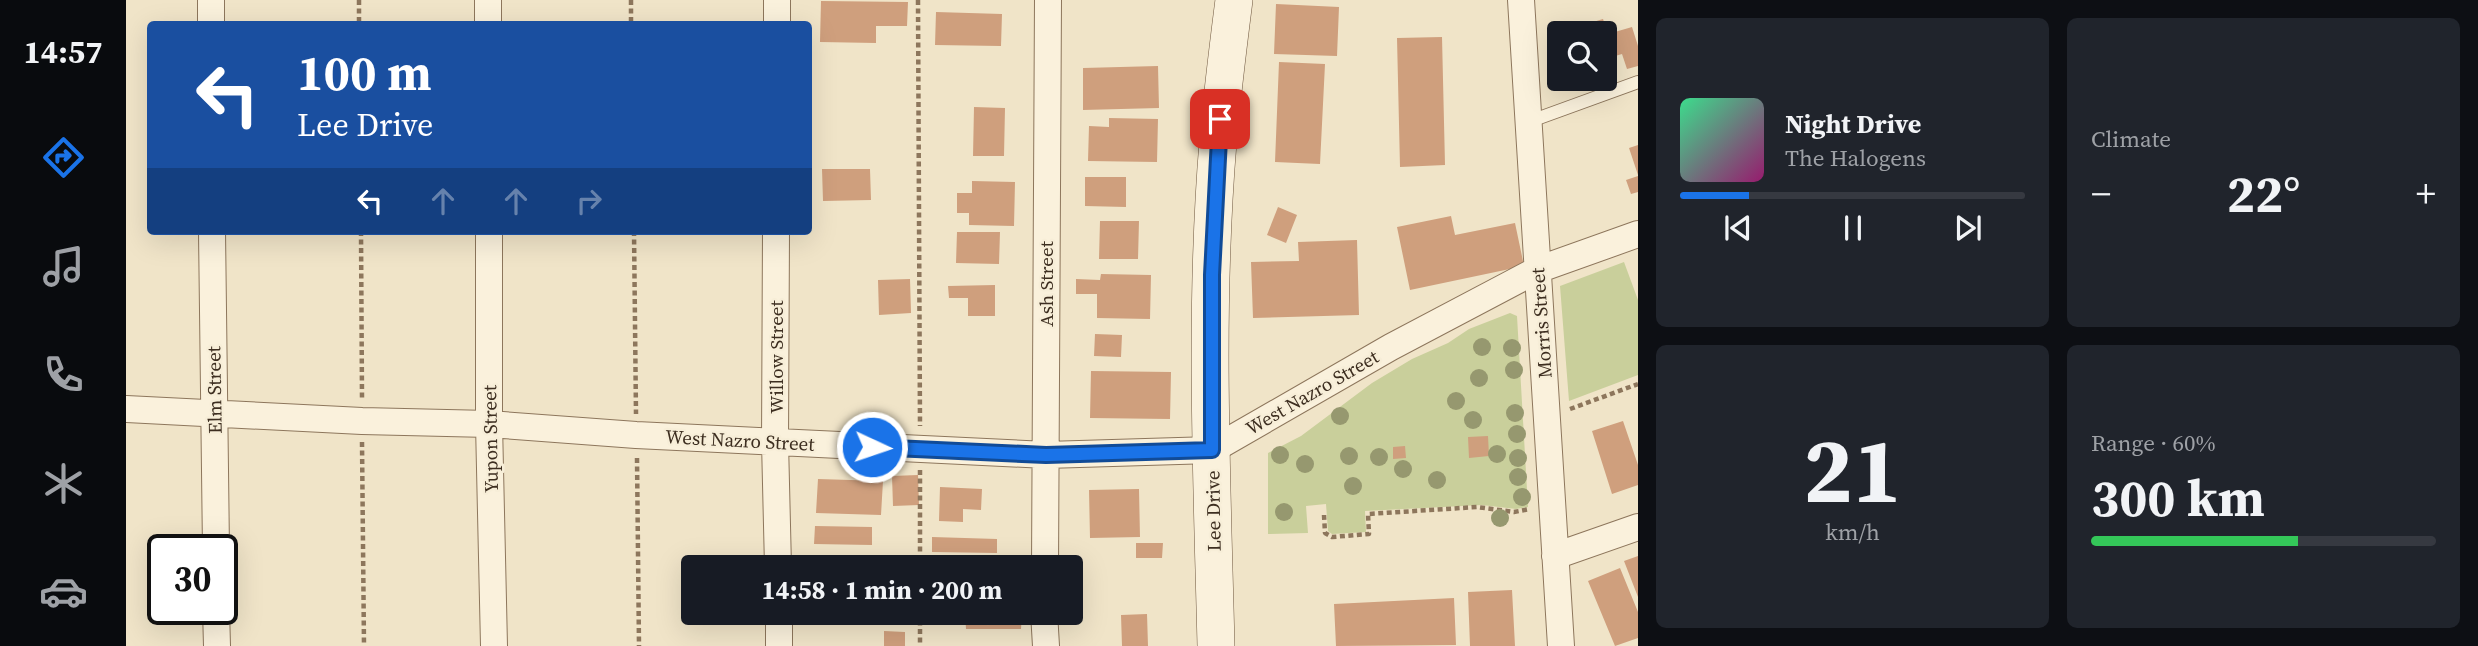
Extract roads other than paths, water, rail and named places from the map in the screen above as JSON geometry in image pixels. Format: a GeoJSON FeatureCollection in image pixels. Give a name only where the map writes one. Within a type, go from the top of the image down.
{"type":"FeatureCollection","features":[{"type":"Feature","properties":{"kind":"main road","name":"Lee Drive"},"geometry":{"type":"LineString","coordinates":[[1216,646],[1212,275],[1218,143],[1234,0]]}},
{"type":"Feature","properties":{"kind":"street"},"geometry":{"type":"LineString","coordinates":[[211,0],[211,21]]}},
{"type":"Feature","properties":{"kind":"street"},"geometry":{"type":"LineString","coordinates":[[488,0],[488,21]]}},
{"type":"Feature","properties":{"kind":"street"},"geometry":{"type":"LineString","coordinates":[[777,0],[777,21]]}},
{"type":"Feature","properties":{"kind":"street","name":"Ash Street"},"geometry":{"type":"LineString","coordinates":[[1045,555],[1048,0]]}},
{"type":"Feature","properties":{"kind":"street","name":"Morris Street"},"geometry":{"type":"LineString","coordinates":[[1521,0],[1561,646]]}},
{"type":"Feature","properties":{"kind":"street","name":"West Nazro Street"},"geometry":{"type":"LineString","coordinates":[[126,410],[489,425],[1046,455],[1212,450],[1391,346],[1537,270],[1638,234]]}},
{"type":"Feature","properties":{"kind":"street","name":"Elm Street"},"geometry":{"type":"LineString","coordinates":[[212,235],[216,534]]}},
{"type":"Feature","properties":{"kind":"street","name":"Yupon Street"},"geometry":{"type":"LineString","coordinates":[[489,235],[489,425],[494,646]]}},
{"type":"Feature","properties":{"kind":"street","name":"Willow Street"},"geometry":{"type":"LineString","coordinates":[[776,235],[775,442],[778,555]]}},
{"type":"Feature","properties":{"kind":"street"},"geometry":{"type":"LineString","coordinates":[[1556,556],[1638,527]]}},
{"type":"Feature","properties":{"kind":"street"},"geometry":{"type":"LineString","coordinates":[[216,625],[217,646]]}},
{"type":"Feature","properties":{"kind":"street"},"geometry":{"type":"LineString","coordinates":[[779,625],[779,646]]}},
{"type":"Feature","properties":{"kind":"street"},"geometry":{"type":"LineString","coordinates":[[1045,625],[1046,646]]}},
{"type":"Feature","properties":{"kind":"lane"},"geometry":{"type":"LineString","coordinates":[[1528,122],[1638,82]]}}]}
